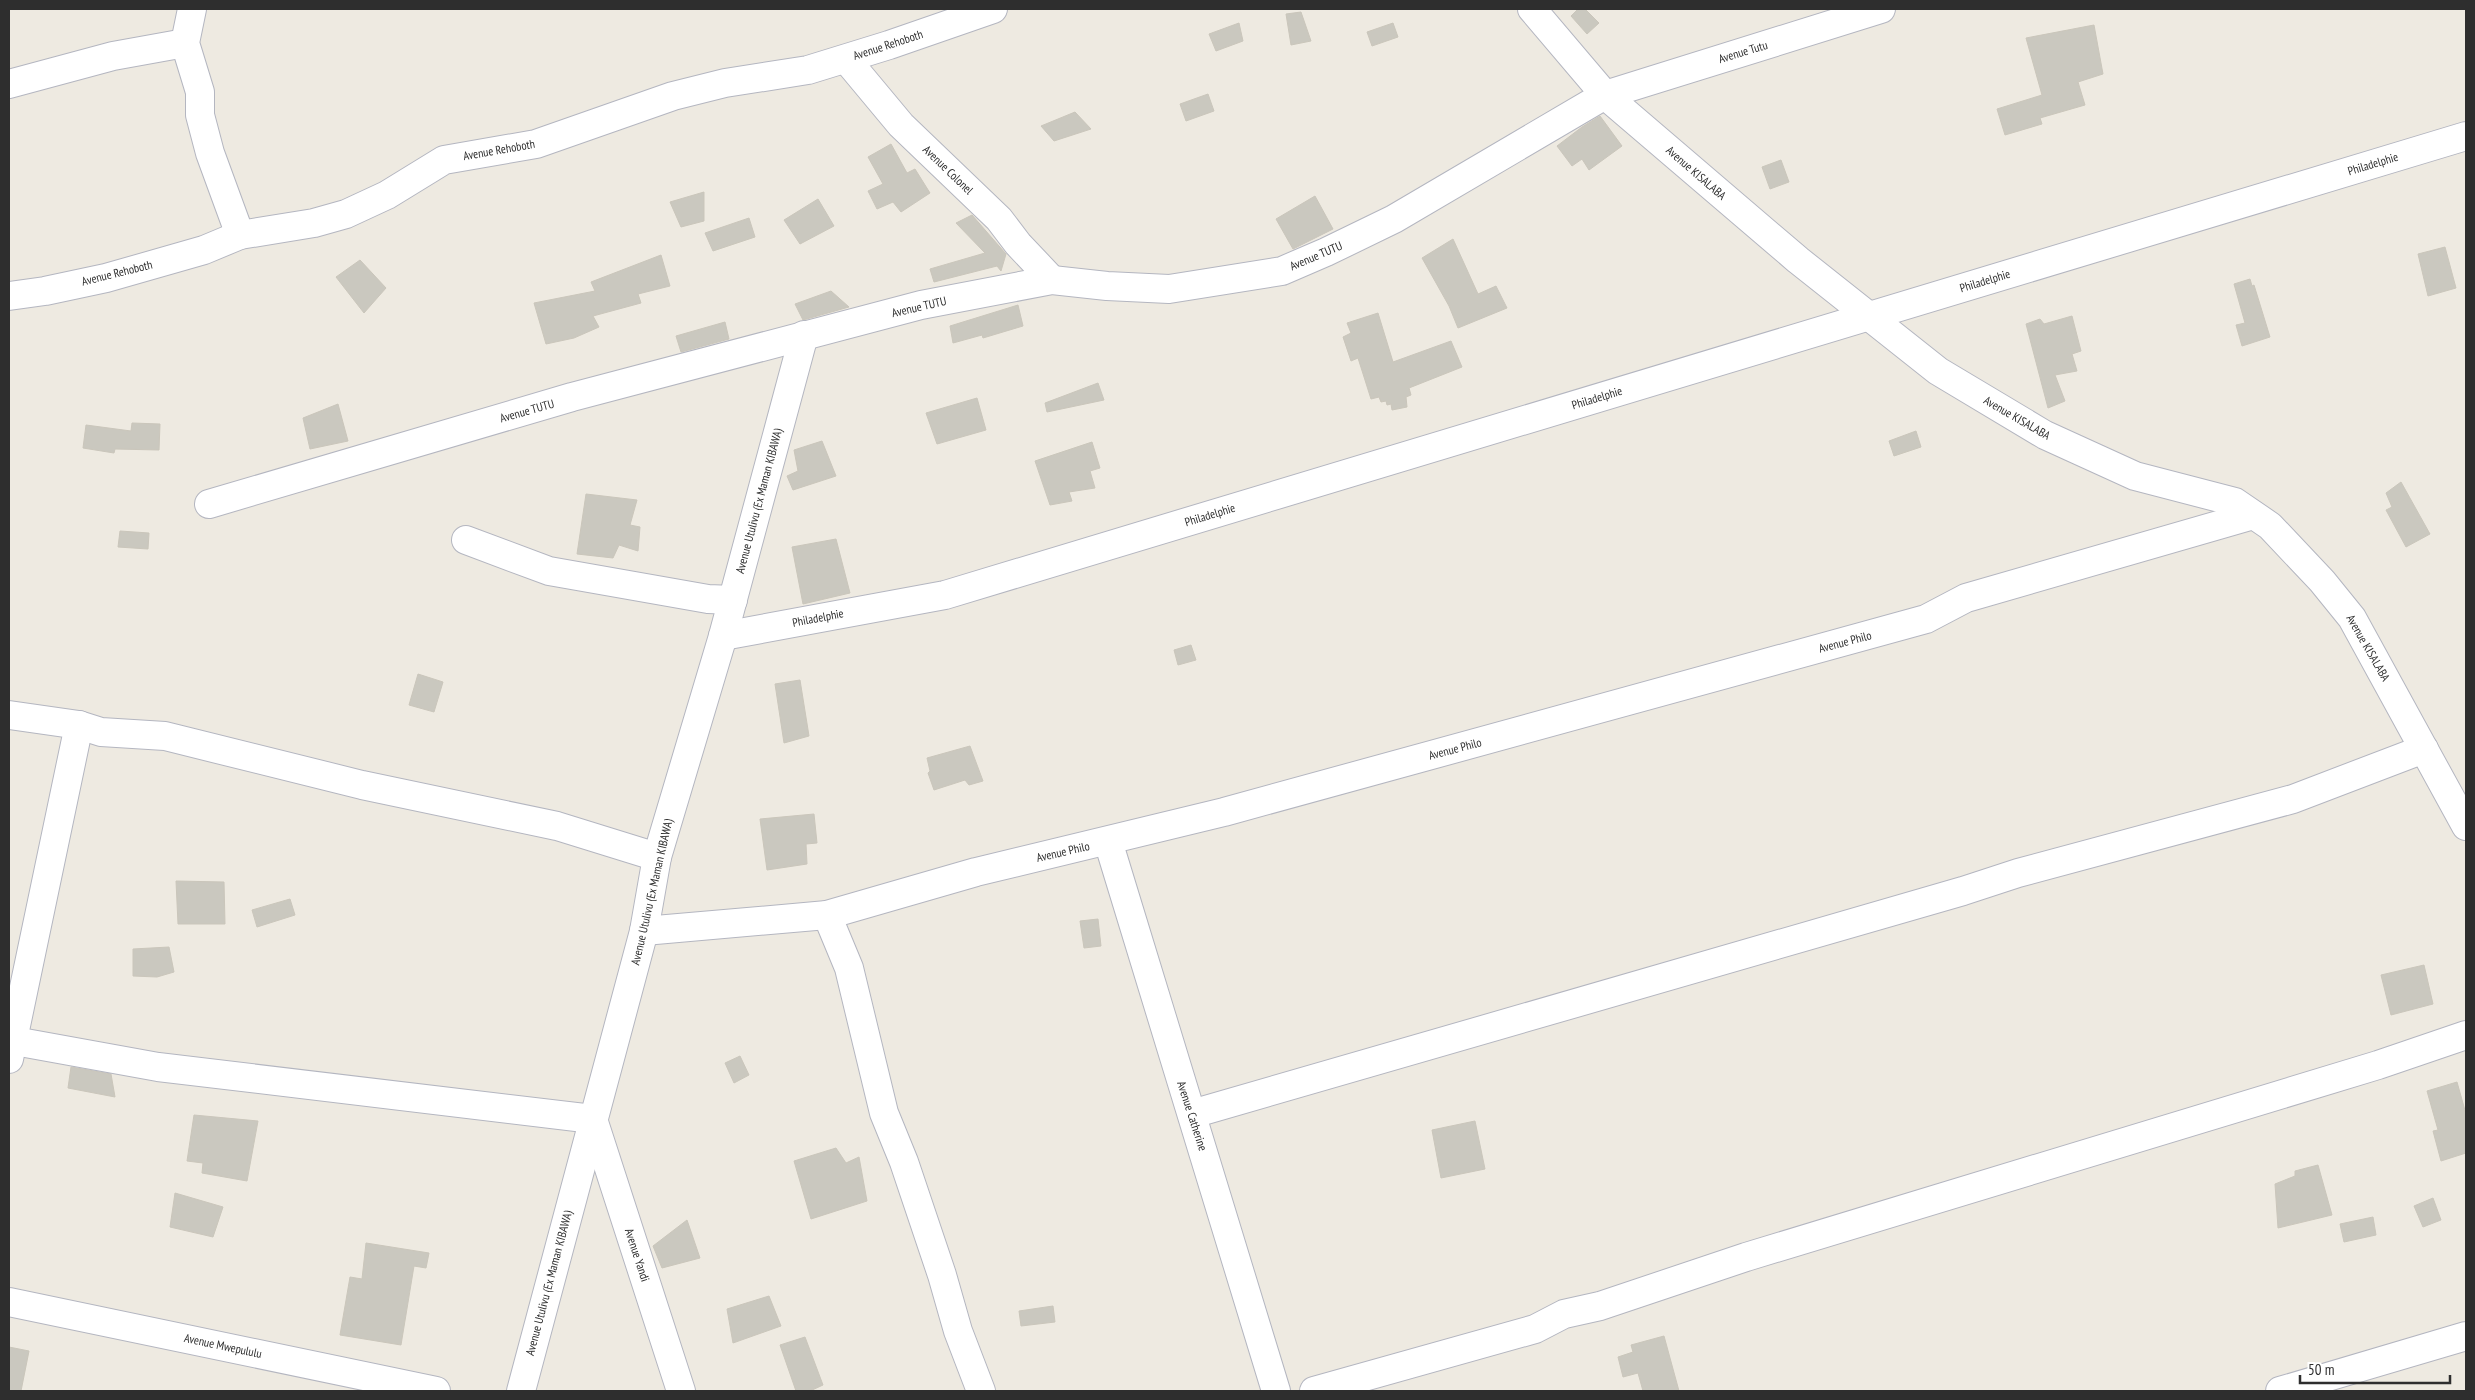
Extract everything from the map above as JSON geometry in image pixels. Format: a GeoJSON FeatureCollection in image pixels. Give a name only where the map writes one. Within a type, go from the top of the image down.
{"type":"FeatureCollection","features":[{"type":"Feature","properties":{"kind":"street"},"geometry":{"type":"LineString","coordinates":[[192,9],[185,43],[200,92],[200,115],[210,153],[240,236]]}},
{"type":"Feature","properties":{"kind":"street","name":"Avenue Rehoboth"},"geometry":{"type":"LineString","coordinates":[[9,296],[45,291],[106,278],[204,250],[240,236],[314,223],[346,214],[387,195],[444,160],[536,144],[673,96],[725,83],[808,70],[993,9]]}},
{"type":"Feature","properties":{"kind":"street","name":"Avenue KISALABA"},"geometry":{"type":"LineString","coordinates":[[1532,9],[1605,95],[1798,260],[1938,371],[2045,435],[2135,476],[2235,502],[2270,526],[2322,581],[2352,618],[2466,826]]}},
{"type":"Feature","properties":{"kind":"street","name":"Avenue Tutu"},"geometry":{"type":"LineString","coordinates":[[1605,95],[1880,9]]}},
{"type":"Feature","properties":{"kind":"street"},"geometry":{"type":"LineString","coordinates":[[9,84],[113,56],[185,43]]}},
{"type":"Feature","properties":{"kind":"street","name":"Avenue Colonel"},"geometry":{"type":"LineString","coordinates":[[846,59],[901,125],[999,219],[1018,244],[1052,280]]}},
{"type":"Feature","properties":{"kind":"street","name":"Avenue TUTU"},"geometry":{"type":"LineString","coordinates":[[209,504],[572,397],[804,335],[922,306],[1052,280],[1107,286],[1169,289],[1282,271],[1394,219],[1605,95]]}},
{"type":"Feature","properties":{"kind":"street","name":"Philadelphie"},"geometry":{"type":"LineString","coordinates":[[723,636],[945,595],[2466,136]]}},
{"type":"Feature","properties":{"kind":"street","name":"Avenue Utulivu (Ex Maman KIBAWA)"},"geometry":{"type":"LineString","coordinates":[[521,1391],[644,931],[657,857],[723,636],[804,335]]}},
{"type":"Feature","properties":{"kind":"street","name":"Avenue Philo"},"geometry":{"type":"LineString","coordinates":[[644,931],[827,915],[976,872],[1224,812],[1926,619],[1966,598],[2254,515]]}},
{"type":"Feature","properties":{"kind":"street"},"geometry":{"type":"LineString","coordinates":[[466,540],[549,571],[708,599],[733,600]]}},
{"type":"Feature","properties":{"kind":"street"},"geometry":{"type":"LineString","coordinates":[[9,715],[79,725],[102,732],[165,736],[362,785],[558,826],[657,857]]}},
{"type":"Feature","properties":{"kind":"street"},"geometry":{"type":"LineString","coordinates":[[79,725],[11,1046],[158,1067],[593,1119]]}},
{"type":"Feature","properties":{"kind":"street"},"geometry":{"type":"LineString","coordinates":[[1192,1114],[1963,890],[2018,872],[2294,799],[2424,749]]}},
{"type":"Feature","properties":{"kind":"street","name":"Avenue Catherine"},"geometry":{"type":"LineString","coordinates":[[1108,841],[1276,1391]]}},
{"type":"Feature","properties":{"kind":"street"},"geometry":{"type":"LineString","coordinates":[[827,915],[849,968],[884,1113],[904,1162],[942,1275],[958,1331],[980,1391]]}},
{"type":"Feature","properties":{"kind":"street"},"geometry":{"type":"LineString","coordinates":[[1314,1391],[1534,1329],[1564,1314],[1600,1306],[1756,1254],[2378,1065],[2466,1035]]}},
{"type":"Feature","properties":{"kind":"street","name":"Avenue Yandi"},"geometry":{"type":"LineString","coordinates":[[593,1119],[681,1391]]}},
{"type":"Feature","properties":{"kind":"street","name":"Avenue Mwepululu"},"geometry":{"type":"LineString","coordinates":[[9,1302],[436,1391]]}},
{"type":"Feature","properties":{"kind":"street"},"geometry":{"type":"LineString","coordinates":[[2280,1391],[2466,1336]]}},
{"type":"Feature","properties":{"kind":"building"},"geometry":{"type":"Polygon","coordinates":[[[1578,9],[1585,9],[1599,23],[1587,34],[1571,16],[1578,9]]]}},
{"type":"Feature","properties":{"kind":"building"},"geometry":{"type":"Polygon","coordinates":[[[1301,12],[1311,41],[1291,45],[1286,14],[1301,12]]]}},
{"type":"Feature","properties":{"kind":"building"},"geometry":{"type":"Polygon","coordinates":[[[1239,23],[1243,41],[1216,51],[1209,34],[1239,23]]]}},
{"type":"Feature","properties":{"kind":"building"},"geometry":{"type":"Polygon","coordinates":[[[1393,23],[1398,37],[1372,46],[1367,32],[1393,23]]]}},
{"type":"Feature","properties":{"kind":"building"},"geometry":{"type":"Polygon","coordinates":[[[2094,25],[2103,74],[2078,82],[2085,105],[2040,118],[2042,124],[2005,135],[1997,109],[2042,95],[2026,38],[2094,25]]]}},
{"type":"Feature","properties":{"kind":"building"},"geometry":{"type":"Polygon","coordinates":[[[1208,94],[1214,111],[1186,121],[1180,104],[1208,94]]]}},
{"type":"Feature","properties":{"kind":"building"},"geometry":{"type":"Polygon","coordinates":[[[1075,112],[1091,129],[1054,141],[1041,126],[1075,112]]]}},
{"type":"Feature","properties":{"kind":"building"},"geometry":{"type":"Polygon","coordinates":[[[1600,116],[1622,146],[1589,170],[1582,159],[1572,166],[1557,146],[1600,116]]]}},
{"type":"Feature","properties":{"kind":"building"},"geometry":{"type":"Polygon","coordinates":[[[891,144],[907,173],[915,169],[930,193],[901,212],[893,202],[877,209],[868,191],[883,184],[868,157],[891,144]]]}},
{"type":"Feature","properties":{"kind":"building"},"geometry":{"type":"Polygon","coordinates":[[[1781,160],[1789,182],[1770,189],[1762,167],[1781,160]]]}},
{"type":"Feature","properties":{"kind":"building"},"geometry":{"type":"Polygon","coordinates":[[[704,192],[704,221],[681,227],[670,202],[704,192]]]}},
{"type":"Feature","properties":{"kind":"building"},"geometry":{"type":"Polygon","coordinates":[[[1315,196],[1333,229],[1293,249],[1276,219],[1315,196]]]}},
{"type":"Feature","properties":{"kind":"building"},"geometry":{"type":"Polygon","coordinates":[[[818,199],[834,226],[800,244],[784,220],[818,199]]]}},
{"type":"Feature","properties":{"kind":"building"},"geometry":{"type":"Polygon","coordinates":[[[972,215],[1006,254],[1001,271],[997,266],[934,282],[930,269],[985,253],[956,223],[972,215]]]}},
{"type":"Feature","properties":{"kind":"building"},"geometry":{"type":"Polygon","coordinates":[[[749,218],[755,237],[713,251],[705,233],[749,218]]]}},
{"type":"Feature","properties":{"kind":"building"},"geometry":{"type":"Polygon","coordinates":[[[1453,239],[1478,294],[1496,286],[1507,308],[1458,328],[1449,306],[1422,258],[1453,239]]]}},
{"type":"Feature","properties":{"kind":"building"},"geometry":{"type":"Polygon","coordinates":[[[2445,247],[2456,288],[2428,296],[2418,254],[2445,247]]]}},
{"type":"Feature","properties":{"kind":"building"},"geometry":{"type":"Polygon","coordinates":[[[661,255],[670,286],[638,294],[641,303],[593,316],[599,327],[574,338],[546,344],[534,303],[595,291],[591,282],[661,255]]]}},
{"type":"Feature","properties":{"kind":"building"},"geometry":{"type":"Polygon","coordinates":[[[360,260],[386,288],[364,313],[336,277],[360,260]]]}},
{"type":"Feature","properties":{"kind":"building"},"geometry":{"type":"Polygon","coordinates":[[[2250,279],[2252,286],[2254,285],[2270,337],[2242,346],[2236,325],[2245,323],[2234,284],[2250,279]]]}},
{"type":"Feature","properties":{"kind":"building"},"geometry":{"type":"Polygon","coordinates":[[[831,291],[849,307],[803,320],[795,304],[831,291]]]}},
{"type":"Feature","properties":{"kind":"building"},"geometry":{"type":"Polygon","coordinates":[[[1018,305],[1023,326],[983,338],[982,335],[953,343],[950,326],[1018,305]]]}},
{"type":"Feature","properties":{"kind":"building"},"geometry":{"type":"Polygon","coordinates":[[[1378,313],[1393,362],[1451,341],[1462,367],[1409,388],[1411,395],[1406,397],[1407,407],[1392,410],[1391,404],[1387,405],[1386,401],[1381,402],[1379,397],[1371,399],[1358,358],[1351,361],[1343,337],[1351,333],[1347,323],[1378,313]]]}},
{"type":"Feature","properties":{"kind":"building"},"geometry":{"type":"Polygon","coordinates":[[[2072,316],[2081,351],[2072,354],[2077,371],[2055,375],[2065,401],[2048,408],[2026,324],[2040,319],[2044,324],[2072,316]]]}},
{"type":"Feature","properties":{"kind":"building"},"geometry":{"type":"Polygon","coordinates":[[[725,322],[729,339],[681,352],[676,336],[725,322]]]}},
{"type":"Feature","properties":{"kind":"building"},"geometry":{"type":"Polygon","coordinates":[[[1098,383],[1104,400],[1047,412],[1045,403],[1098,383]]]}},
{"type":"Feature","properties":{"kind":"building"},"geometry":{"type":"Polygon","coordinates":[[[977,398],[986,430],[937,444],[926,413],[977,398]]]}},
{"type":"Feature","properties":{"kind":"building"},"geometry":{"type":"Polygon","coordinates":[[[338,404],[348,441],[310,449],[303,418],[338,404]]]}},
{"type":"Feature","properties":{"kind":"building"},"geometry":{"type":"Polygon","coordinates":[[[132,423],[160,424],[159,450],[115,449],[114,453],[83,448],[86,425],[131,431],[132,423]]]}},
{"type":"Feature","properties":{"kind":"building"},"geometry":{"type":"Polygon","coordinates":[[[1916,431],[1921,447],[1894,456],[1889,441],[1916,431]]]}},
{"type":"Feature","properties":{"kind":"building"},"geometry":{"type":"Polygon","coordinates":[[[822,441],[836,476],[793,490],[787,476],[798,471],[794,450],[822,441]]]}},
{"type":"Feature","properties":{"kind":"building"},"geometry":{"type":"Polygon","coordinates":[[[1092,442],[1100,468],[1090,471],[1095,488],[1069,492],[1072,501],[1050,505],[1035,461],[1092,442]]]}},
{"type":"Feature","properties":{"kind":"building"},"geometry":{"type":"Polygon","coordinates":[[[2401,482],[2430,534],[2406,547],[2386,510],[2392,507],[2386,493],[2401,482]]]}},
{"type":"Feature","properties":{"kind":"building"},"geometry":{"type":"Polygon","coordinates":[[[586,494],[637,500],[630,525],[640,527],[638,551],[619,545],[613,558],[577,554],[586,494]]]}},
{"type":"Feature","properties":{"kind":"building"},"geometry":{"type":"Polygon","coordinates":[[[120,531],[149,533],[148,549],[118,547],[120,531]]]}},
{"type":"Feature","properties":{"kind":"building"},"geometry":{"type":"Polygon","coordinates":[[[836,539],[850,593],[803,604],[792,547],[836,539]]]}},
{"type":"Feature","properties":{"kind":"building"},"geometry":{"type":"Polygon","coordinates":[[[1191,645],[1196,660],[1178,665],[1174,650],[1191,645]]]}},
{"type":"Feature","properties":{"kind":"building"},"geometry":{"type":"Polygon","coordinates":[[[418,674],[443,682],[434,712],[409,705],[418,674]]]}},
{"type":"Feature","properties":{"kind":"building"},"geometry":{"type":"Polygon","coordinates":[[[800,680],[809,736],[784,743],[775,684],[800,680]]]}},
{"type":"Feature","properties":{"kind":"building"},"geometry":{"type":"Polygon","coordinates":[[[970,746],[983,781],[969,785],[965,780],[934,790],[928,773],[930,771],[927,758],[970,746]]]}},
{"type":"Feature","properties":{"kind":"building"},"geometry":{"type":"Polygon","coordinates":[[[814,814],[817,843],[806,844],[807,864],[767,870],[760,819],[814,814]]]}},
{"type":"Feature","properties":{"kind":"building"},"geometry":{"type":"Polygon","coordinates":[[[176,881],[224,882],[225,924],[178,924],[176,881]]]}},
{"type":"Feature","properties":{"kind":"building"},"geometry":{"type":"Polygon","coordinates":[[[290,899],[295,915],[257,927],[252,910],[290,899]]]}},
{"type":"Feature","properties":{"kind":"building"},"geometry":{"type":"Polygon","coordinates":[[[1098,919],[1101,946],[1084,948],[1080,921],[1098,919]]]}},
{"type":"Feature","properties":{"kind":"building"},"geometry":{"type":"Polygon","coordinates":[[[169,947],[174,972],[157,977],[133,976],[133,949],[169,947]]]}},
{"type":"Feature","properties":{"kind":"building"},"geometry":{"type":"Polygon","coordinates":[[[2424,965],[2433,1004],[2391,1015],[2381,975],[2424,965]]]}},
{"type":"Feature","properties":{"kind":"building"},"geometry":{"type":"Polygon","coordinates":[[[740,1056],[749,1075],[734,1083],[725,1063],[740,1056]]]}},
{"type":"Feature","properties":{"kind":"building"},"geometry":{"type":"Polygon","coordinates":[[[71,1067],[111,1074],[115,1097],[68,1088],[71,1067]]]}},
{"type":"Feature","properties":{"kind":"building"},"geometry":{"type":"Polygon","coordinates":[[[2457,1082],[2466,1114],[2466,1153],[2441,1161],[2433,1131],[2438,1130],[2427,1091],[2457,1082]]]}},
{"type":"Feature","properties":{"kind":"building"},"geometry":{"type":"Polygon","coordinates":[[[194,1115],[258,1121],[247,1181],[202,1173],[203,1163],[187,1161],[194,1115]]]}},
{"type":"Feature","properties":{"kind":"building"},"geometry":{"type":"Polygon","coordinates":[[[1475,1121],[1485,1169],[1441,1178],[1432,1130],[1475,1121]]]}},
{"type":"Feature","properties":{"kind":"building"},"geometry":{"type":"Polygon","coordinates":[[[836,1148],[846,1163],[859,1157],[867,1201],[811,1219],[794,1161],[836,1148]]]}},
{"type":"Feature","properties":{"kind":"building"},"geometry":{"type":"Polygon","coordinates":[[[2318,1165],[2332,1215],[2278,1228],[2275,1184],[2295,1176],[2295,1171],[2318,1165]]]}},
{"type":"Feature","properties":{"kind":"building"},"geometry":{"type":"Polygon","coordinates":[[[175,1193],[223,1207],[213,1237],[170,1227],[175,1193]]]}},
{"type":"Feature","properties":{"kind":"building"},"geometry":{"type":"Polygon","coordinates":[[[2433,1198],[2441,1220],[2423,1227],[2414,1206],[2433,1198]]]}},
{"type":"Feature","properties":{"kind":"building"},"geometry":{"type":"Polygon","coordinates":[[[2373,1217],[2376,1235],[2344,1242],[2340,1224],[2373,1217]]]}},
{"type":"Feature","properties":{"kind":"building"},"geometry":{"type":"Polygon","coordinates":[[[687,1220],[700,1258],[662,1268],[653,1246],[687,1220]]]}},
{"type":"Feature","properties":{"kind":"building"},"geometry":{"type":"Polygon","coordinates":[[[366,1243],[429,1253],[426,1268],[414,1266],[401,1345],[340,1335],[350,1277],[362,1279],[366,1243]]]}},
{"type":"Feature","properties":{"kind":"building"},"geometry":{"type":"Polygon","coordinates":[[[769,1296],[781,1326],[733,1343],[727,1309],[769,1296]]]}},
{"type":"Feature","properties":{"kind":"building"},"geometry":{"type":"Polygon","coordinates":[[[1053,1306],[1055,1322],[1021,1326],[1019,1311],[1053,1306]]]}},
{"type":"Feature","properties":{"kind":"building"},"geometry":{"type":"Polygon","coordinates":[[[1664,1336],[1679,1391],[1643,1391],[1638,1373],[1623,1377],[1618,1357],[1633,1352],[1631,1345],[1664,1336]]]}},
{"type":"Feature","properties":{"kind":"building"},"geometry":{"type":"Polygon","coordinates":[[[805,1337],[823,1385],[810,1391],[796,1391],[780,1345],[805,1337]]]}},
{"type":"Feature","properties":{"kind":"building"},"geometry":{"type":"Polygon","coordinates":[[[9,1347],[29,1351],[21,1391],[9,1391],[9,1347]]]}}]}
